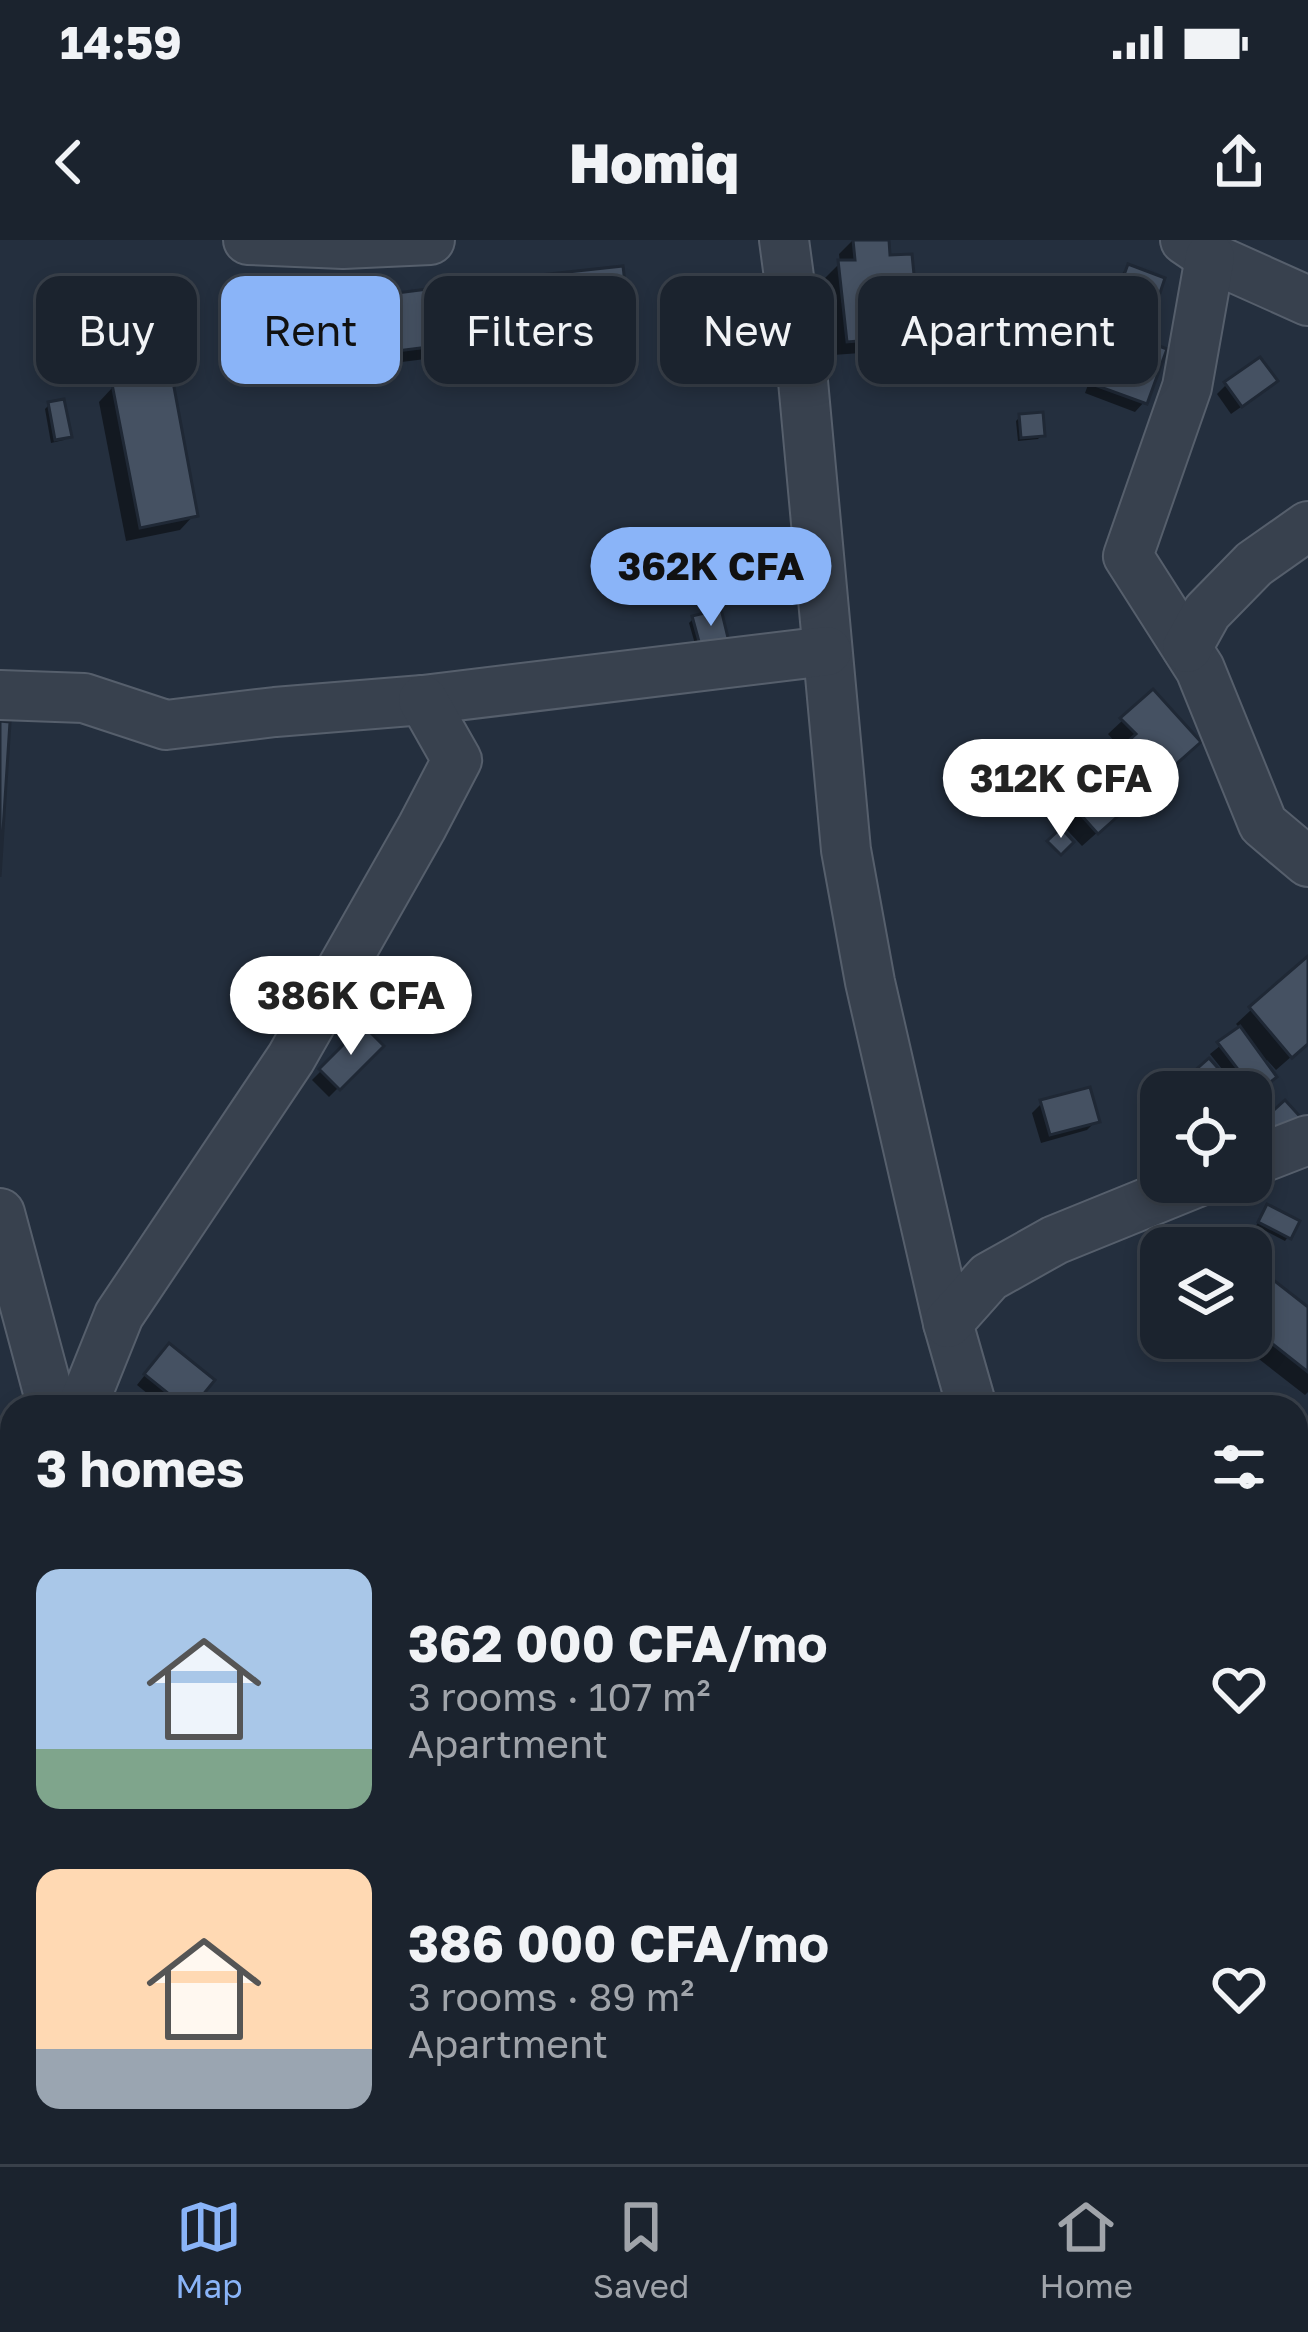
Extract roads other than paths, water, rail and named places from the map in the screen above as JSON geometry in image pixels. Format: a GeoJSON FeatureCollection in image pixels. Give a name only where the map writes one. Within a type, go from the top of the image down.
{"type":"FeatureCollection","features":[{"type":"Feature","properties":{"kind":"street"},"geometry":{"type":"LineString","coordinates":[[248,240],[343,244],[430,240]]}},
{"type":"Feature","properties":{"kind":"street"},"geometry":{"type":"LineString","coordinates":[[784,240],[803,381],[846,850],[871,982],[969,1395]]}},
{"type":"Feature","properties":{"kind":"street"},"geometry":{"type":"LineString","coordinates":[[1308,301],[1197,248],[1187,387],[1128,556],[1200,669],[1263,824],[1308,862]]}},
{"type":"Feature","properties":{"kind":"street"},"geometry":{"type":"LineString","coordinates":[[1187,648],[1207,612],[1254,564],[1308,526]]}},
{"type":"Feature","properties":{"kind":"street"},"geometry":{"type":"LineString","coordinates":[[0,695],[84,698],[166,725],[423,700],[827,651]]}},
{"type":"Feature","properties":{"kind":"street"},"geometry":{"type":"LineString","coordinates":[[87,1395],[119,1315],[291,1058],[457,760],[423,700]]}},
{"type":"Feature","properties":{"kind":"street"},"geometry":{"type":"LineString","coordinates":[[1272,1154],[1308,1140]]}},
{"type":"Feature","properties":{"kind":"street"},"geometry":{"type":"LineString","coordinates":[[948,1323],[989,1276],[1055,1240],[1146,1203]]}},
{"type":"Feature","properties":{"kind":"street"},"geometry":{"type":"LineString","coordinates":[[0,1213],[49,1395]]}}]}
